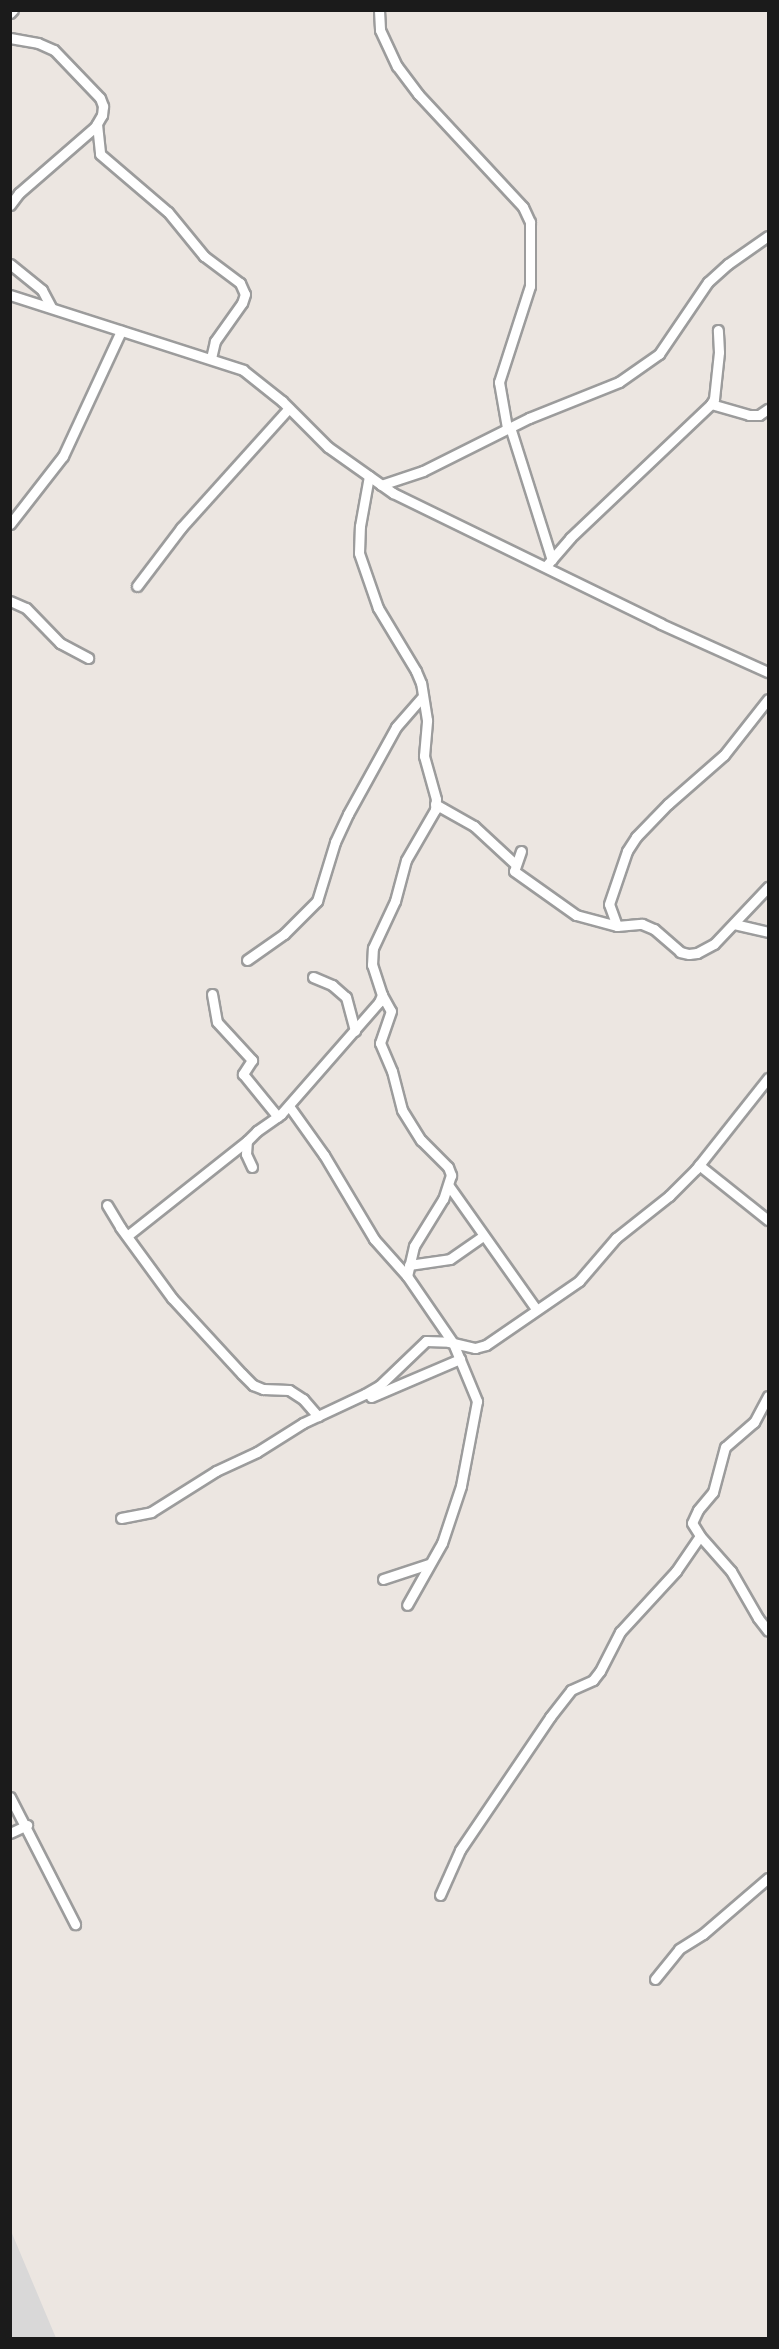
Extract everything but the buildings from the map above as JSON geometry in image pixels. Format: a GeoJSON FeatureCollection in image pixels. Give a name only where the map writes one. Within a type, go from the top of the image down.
{"type":"FeatureCollection","features":[{"type":"Feature","properties":{"kind":"street"},"geometry":{"type":"LineString","coordinates":[[380,10],[380,30],[397,66],[418,94],[523,207],[530,222],[530,286],[499,382],[508,427],[549,563]]}},
{"type":"Feature","properties":{"kind":"street"},"geometry":{"type":"LineString","coordinates":[[10,38],[39,43],[54,50],[100,98],[102,115],[97,124],[19,194],[10,205]]}},
{"type":"Feature","properties":{"kind":"street"},"geometry":{"type":"LineString","coordinates":[[97,124],[100,154],[168,212],[204,256],[240,284],[245,294],[242,303],[215,340],[212,359]]}},
{"type":"Feature","properties":{"kind":"street"},"geometry":{"type":"LineString","coordinates":[[381,485],[423,471],[508,427],[619,382],[659,354],[708,282],[728,264],[768,236]]}},
{"type":"Feature","properties":{"kind":"street"},"geometry":{"type":"LineString","coordinates":[[10,264],[42,290],[51,307]]}},
{"type":"Feature","properties":{"kind":"street"},"geometry":{"type":"LineString","coordinates":[[10,295],[243,370],[265,385],[328,447],[381,485],[447,521],[549,563],[661,624],[768,672]]}},
{"type":"Feature","properties":{"kind":"street"},"geometry":{"type":"LineString","coordinates":[[549,563],[570,538],[711,404],[719,352],[717,330]]}},
{"type":"Feature","properties":{"kind":"street"},"geometry":{"type":"LineString","coordinates":[[10,524],[63,456],[121,331]]}},
{"type":"Feature","properties":{"kind":"street"},"geometry":{"type":"LineString","coordinates":[[711,404],[750,415],[759,415],[768,409]]}},
{"type":"Feature","properties":{"kind":"street"},"geometry":{"type":"LineString","coordinates":[[137,586],[181,528],[289,408]]}},
{"type":"Feature","properties":{"kind":"street"},"geometry":{"type":"LineString","coordinates":[[369,476],[360,526],[358,553],[378,608],[416,671],[427,720],[424,756],[435,804],[432,817],[406,860],[395,901],[373,948],[372,965],[382,995],[391,1011],[381,1043],[392,1071],[402,1110],[421,1140],[448,1167],[451,1175],[449,1186],[414,1246],[407,1276]]}},
{"type":"Feature","properties":{"kind":"street"},"geometry":{"type":"LineString","coordinates":[[10,601],[26,608],[60,643],[88,658]]}},
{"type":"Feature","properties":{"kind":"street"},"geometry":{"type":"LineString","coordinates":[[247,960],[284,934],[317,901],[335,842],[348,814],[396,727],[423,696]]}},
{"type":"Feature","properties":{"kind":"street"},"geometry":{"type":"LineString","coordinates":[[617,926],[609,904],[627,851],[636,837],[668,804],[724,755],[767,702]]}},
{"type":"Feature","properties":{"kind":"street"},"geometry":{"type":"LineString","coordinates":[[435,804],[474,826],[515,864]]}},
{"type":"Feature","properties":{"kind":"street"},"geometry":{"type":"LineString","coordinates":[[521,851],[514,871],[576,915],[617,926],[642,924],[654,929],[673,947],[689,954],[697,953],[714,944],[768,887]]}},
{"type":"Feature","properties":{"kind":"street"},"geometry":{"type":"LineString","coordinates":[[734,924],[768,932]]}},
{"type":"Feature","properties":{"kind":"street"},"geometry":{"type":"LineString","coordinates":[[313,977],[332,985],[346,997],[355,1031]]}},
{"type":"Feature","properties":{"kind":"street"},"geometry":{"type":"LineString","coordinates":[[212,994],[217,1022],[252,1060],[243,1072],[244,1076],[278,1117]]}},
{"type":"Feature","properties":{"kind":"street"},"geometry":{"type":"LineString","coordinates":[[127,1236],[247,1141],[256,1131],[278,1117],[376,1008],[382,995]]}},
{"type":"Feature","properties":{"kind":"street"},"geometry":{"type":"LineString","coordinates":[[121,1518],[151,1512],[216,1471],[257,1452],[318,1416],[379,1386],[426,1341],[453,1343],[475,1348],[486,1344],[579,1281],[616,1238],[669,1196],[699,1166],[768,1078]]}},
{"type":"Feature","properties":{"kind":"street"},"geometry":{"type":"LineString","coordinates":[[289,1106],[324,1155],[375,1239],[407,1276],[453,1343],[477,1401],[461,1486],[442,1544],[407,1605]]}},
{"type":"Feature","properties":{"kind":"street"},"geometry":{"type":"LineString","coordinates":[[247,1141],[246,1154],[252,1167]]}},
{"type":"Feature","properties":{"kind":"street"},"geometry":{"type":"LineString","coordinates":[[699,1166],[768,1220]]}},
{"type":"Feature","properties":{"kind":"street"},"geometry":{"type":"LineString","coordinates":[[449,1186],[536,1309]]}},
{"type":"Feature","properties":{"kind":"street"},"geometry":{"type":"LineString","coordinates":[[107,1205],[189,1320],[247,1380],[263,1389],[289,1390],[303,1399],[318,1416]]}},
{"type":"Feature","properties":{"kind":"street"},"geometry":{"type":"LineString","coordinates":[[409,1265],[450,1259],[483,1236]]}},
{"type":"Feature","properties":{"kind":"street"},"geometry":{"type":"LineString","coordinates":[[338,1407],[357,1404],[398,1383],[460,1359]]}},
{"type":"Feature","properties":{"kind":"street"},"geometry":{"type":"LineString","coordinates":[[768,1396],[754,1422],[725,1447],[719,1461],[713,1492],[693,1518],[694,1528],[731,1571],[768,1631]]}},
{"type":"Feature","properties":{"kind":"street"},"geometry":{"type":"LineString","coordinates":[[440,1895],[460,1850],[550,1717],[571,1690],[593,1680],[620,1632],[676,1571],[700,1536]]}},
{"type":"Feature","properties":{"kind":"street"},"geometry":{"type":"LineString","coordinates":[[383,1579],[429,1564]]}},
{"type":"Feature","properties":{"kind":"street"},"geometry":{"type":"LineString","coordinates":[[10,1797],[27,1826],[75,1924]]}},
{"type":"Feature","properties":{"kind":"street"},"geometry":{"type":"LineString","coordinates":[[10,1833],[27,1826]]}},
{"type":"Feature","properties":{"kind":"street"},"geometry":{"type":"LineString","coordinates":[[655,1979],[679,1949],[703,1934],[768,1878]]}},
{"type":"Feature","properties":{"kind":"shaded area"},"geometry":{"type":"Polygon","coordinates":[[[11,2231],[56,2338],[11,2338],[11,2231]]]}}]}
